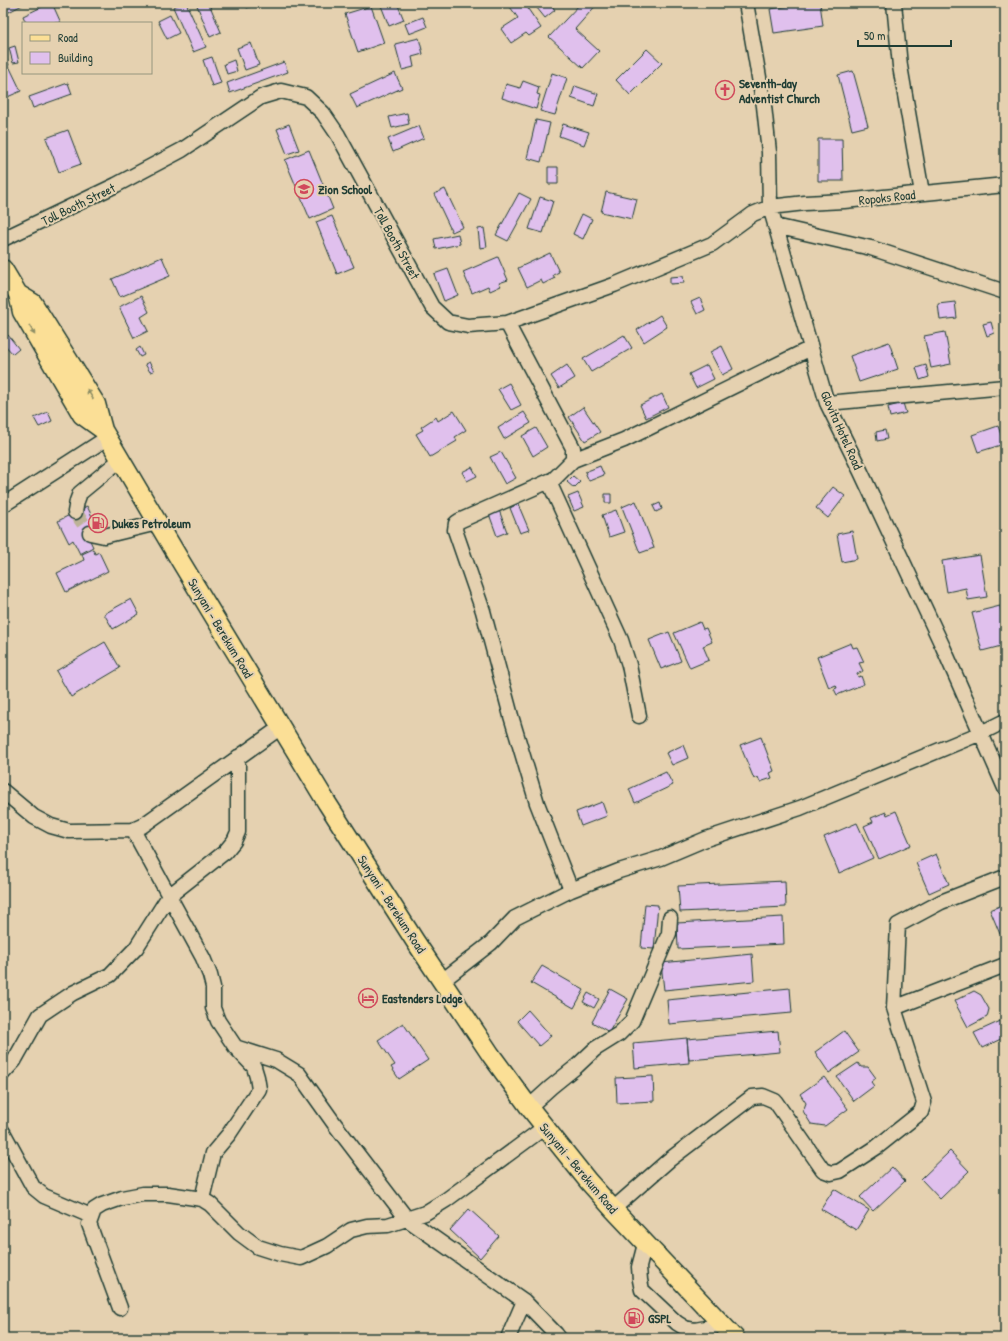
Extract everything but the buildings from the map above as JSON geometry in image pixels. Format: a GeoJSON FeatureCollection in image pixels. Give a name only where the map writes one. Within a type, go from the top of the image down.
{"type":"FeatureCollection","features":[{"type":"Feature","properties":{"kind":"main road","name":"Sunyani - Berekum Road"},"geometry":{"type":"LineString","coordinates":[[3,269],[18,294],[22,312],[82,415],[105,434],[327,803],[491,1055],[529,1107],[613,1209],[735,1338]]}},
{"type":"Feature","properties":{"kind":"street","name":"Glovita Hotel Road"},"geometry":{"type":"LineString","coordinates":[[746,3],[764,106],[769,152],[770,207],[827,403],[936,633],[1005,788]]}},
{"type":"Feature","properties":{"kind":"street"},"geometry":{"type":"LineString","coordinates":[[894,3],[900,66],[922,193]]}},
{"type":"Feature","properties":{"kind":"street","name":"Toll Booth Street"},"geometry":{"type":"LineString","coordinates":[[3,239],[116,185],[182,150],[261,97],[281,90],[306,97],[323,113],[338,135],[432,307],[448,322],[468,326],[507,323],[614,285],[712,244],[753,214],[770,207]]}},
{"type":"Feature","properties":{"kind":"street","name":"Ropoks Road"},"geometry":{"type":"LineString","coordinates":[[770,207],[844,201],[1005,184]]}},
{"type":"Feature","properties":{"kind":"street"},"geometry":{"type":"LineString","coordinates":[[775,226],[871,248],[1005,292]]}},
{"type":"Feature","properties":{"kind":"street"},"geometry":{"type":"LineString","coordinates":[[507,323],[573,448],[573,460]]}},
{"type":"Feature","properties":{"kind":"street"},"geometry":{"type":"LineString","coordinates":[[571,890],[537,803],[511,716],[483,611],[455,530],[456,523],[549,482],[573,460],[624,440],[811,348]]}},
{"type":"Feature","properties":{"kind":"street"},"geometry":{"type":"LineString","coordinates":[[827,403],[1005,387]]}},
{"type":"Feature","properties":{"kind":"street"},"geometry":{"type":"LineString","coordinates":[[3,505],[105,434]]}},
{"type":"Feature","properties":{"kind":"street"},"geometry":{"type":"LineString","coordinates":[[75,512],[80,493],[120,460]]}},
{"type":"Feature","properties":{"kind":"street"},"geometry":{"type":"LineString","coordinates":[[549,482],[621,640],[629,665],[639,716]]}},
{"type":"Feature","properties":{"kind":"street"},"geometry":{"type":"LineString","coordinates":[[90,533],[104,536],[158,523]]}},
{"type":"Feature","properties":{"kind":"street"},"geometry":{"type":"LineString","coordinates":[[442,981],[490,943],[515,918],[571,890],[619,871],[661,858],[706,839],[800,808],[981,734],[1005,722]]}},
{"type":"Feature","properties":{"kind":"street"},"geometry":{"type":"LineString","coordinates":[[3,791],[34,816],[51,826],[69,831],[133,830],[142,826],[280,727]]}},
{"type":"Feature","properties":{"kind":"street"},"geometry":{"type":"LineString","coordinates":[[3,1074],[14,1061],[40,1015],[73,993],[110,975],[136,948],[168,896],[225,852],[234,842],[238,832],[238,758]]}},
{"type":"Feature","properties":{"kind":"street"},"geometry":{"type":"LineString","coordinates":[[133,830],[203,958],[213,987],[213,1008],[218,1022],[236,1048],[254,1067],[257,1077],[258,1089],[229,1134],[213,1153],[202,1199]]}},
{"type":"Feature","properties":{"kind":"street"},"geometry":{"type":"LineString","coordinates":[[613,1209],[669,1160],[752,1097],[763,1096],[775,1101],[823,1170],[831,1173],[840,1171],[877,1147],[921,1112],[924,1102],[894,1008],[898,925],[941,902],[1005,877]]}},
{"type":"Feature","properties":{"kind":"street"},"geometry":{"type":"LineString","coordinates":[[529,1107],[595,1049],[619,1034],[632,1021],[669,933],[670,918]]}},
{"type":"Feature","properties":{"kind":"street"},"geometry":{"type":"LineString","coordinates":[[894,1008],[1005,965]]}},
{"type":"Feature","properties":{"kind":"street"},"geometry":{"type":"LineString","coordinates":[[236,1048],[276,1060],[299,1074],[336,1126],[407,1219],[524,1301],[556,1334],[558,1338]]}},
{"type":"Feature","properties":{"kind":"street"},"geometry":{"type":"LineString","coordinates":[[120,1308],[89,1224],[94,1210],[102,1205],[122,1198],[144,1194],[168,1194],[202,1199],[210,1204],[239,1233],[258,1247],[280,1254],[301,1258],[327,1246],[351,1230],[367,1226],[388,1225],[425,1213],[446,1200],[545,1127]]}},
{"type":"Feature","properties":{"kind":"street"},"geometry":{"type":"LineString","coordinates":[[3,1132],[33,1186],[44,1196],[91,1216]]}},
{"type":"Feature","properties":{"kind":"street"},"geometry":{"type":"LineString","coordinates":[[645,1244],[639,1267],[642,1290],[677,1323],[685,1328],[695,1330],[722,1325]]}},
{"type":"Feature","properties":{"kind":"street"},"geometry":{"type":"LineString","coordinates":[[508,1338],[524,1301]]}},
{"type":"Feature","properties":{"kind":"tunnel"},"geometry":{"type":"LineString","coordinates":[[75,512],[90,533]]}},
{"type":"Feature","properties":{"kind":"place","name":"Seventh-day Adventist Church"},"geometry":{"type":"Point","coordinates":[725,90]}},
{"type":"Feature","properties":{"kind":"place","name":"Zion School"},"geometry":{"type":"Point","coordinates":[304,189]}},
{"type":"Feature","properties":{"kind":"place","name":"Dukes Petroleum"},"geometry":{"type":"Point","coordinates":[98,523]}},
{"type":"Feature","properties":{"kind":"place","name":"Eastenders Lodge"},"geometry":{"type":"Point","coordinates":[368,998]}},
{"type":"Feature","properties":{"kind":"place","name":"GSPL"},"geometry":{"type":"Point","coordinates":[634,1318]}}]}
